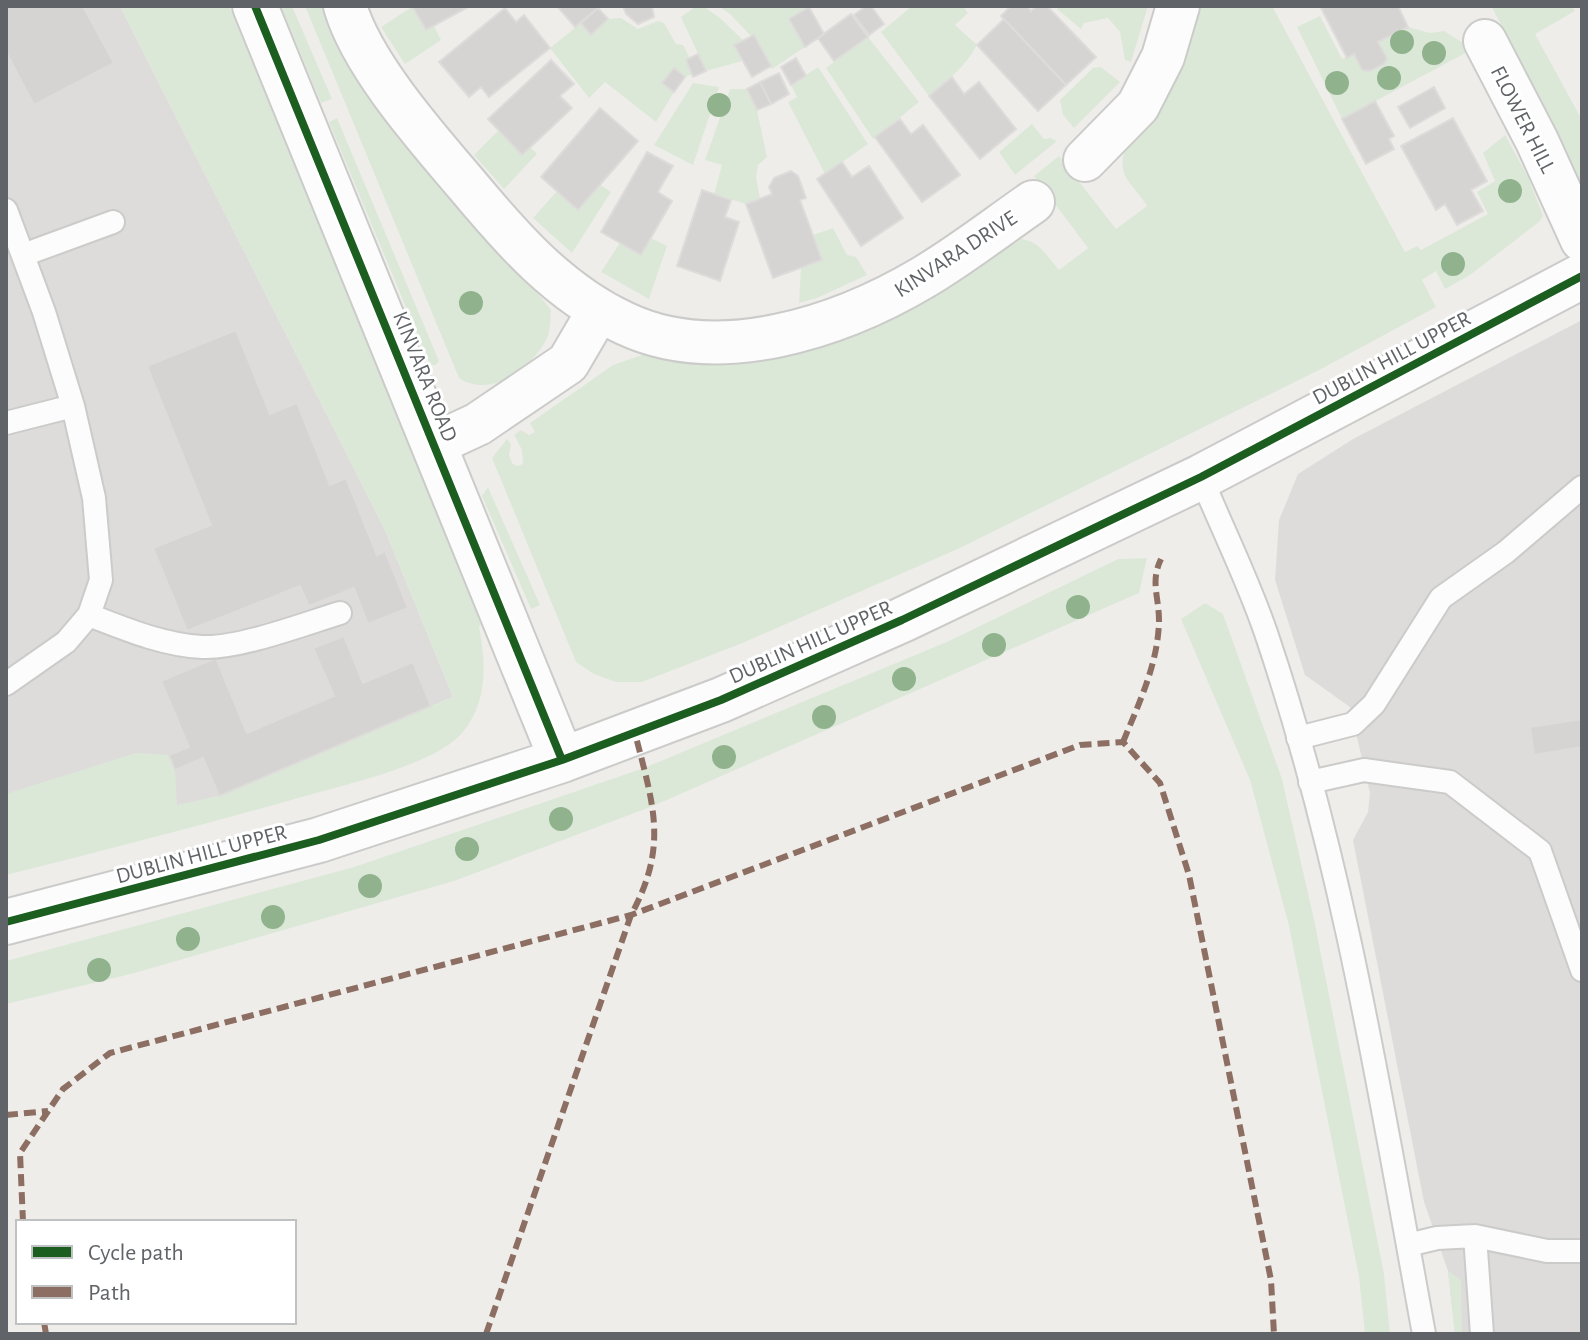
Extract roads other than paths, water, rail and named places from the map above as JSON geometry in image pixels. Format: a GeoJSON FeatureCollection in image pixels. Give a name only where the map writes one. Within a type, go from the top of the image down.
{"type":"FeatureCollection","features":[{"type":"Feature","properties":{"kind":"street","name":"KINVARA ROAD"},"geometry":{"type":"LineString","coordinates":[[255,6],[562,760]]}},
{"type":"Feature","properties":{"kind":"street","name":"KINVARA DRIVE"},"geometry":{"type":"LineString","coordinates":[[345,6],[362,46],[442,155],[527,253],[563,285],[627,325],[667,336],[737,343],[774,337],[824,323],[875,304],[925,277],[1033,202]]}},
{"type":"Feature","properties":{"kind":"street"},"geometry":{"type":"LineString","coordinates":[[1085,160],[1138,106],[1163,57],[1178,6]]}},
{"type":"Feature","properties":{"kind":"street","name":"FLOWER HILL"},"geometry":{"type":"LineString","coordinates":[[1485,41],[1537,141],[1582,240]]}},
{"type":"Feature","properties":{"kind":"street","name":"DUBLIN HILL UPPER"},"geometry":{"type":"LineString","coordinates":[[6,922],[319,840],[562,760],[721,700],[902,620],[1201,477],[1582,276]]}},
{"type":"Feature","properties":{"kind":"street"},"geometry":{"type":"LineString","coordinates":[[435,444],[478,424],[568,363],[599,310]]}},
{"type":"Feature","properties":{"kind":"lane"},"geometry":{"type":"LineString","coordinates":[[6,210],[44,312],[73,406],[94,498],[101,580],[89,615],[66,642],[6,684]]}},
{"type":"Feature","properties":{"kind":"lane"},"geometry":{"type":"LineString","coordinates":[[23,255],[113,222]]}},
{"type":"Feature","properties":{"kind":"lane"},"geometry":{"type":"LineString","coordinates":[[6,423],[73,406]]}},
{"type":"Feature","properties":{"kind":"lane"},"geometry":{"type":"LineString","coordinates":[[1201,477],[1265,631],[1310,782],[1346,927],[1424,1334]]}},
{"type":"Feature","properties":{"kind":"lane"},"geometry":{"type":"LineString","coordinates":[[1298,738],[1353,724],[1374,704],[1441,598],[1506,552],[1582,487]]}},
{"type":"Feature","properties":{"kind":"lane"},"geometry":{"type":"LineString","coordinates":[[89,615],[142,636],[204,647],[253,639],[340,613]]}},
{"type":"Feature","properties":{"kind":"lane"},"geometry":{"type":"LineString","coordinates":[[1310,782],[1364,770],[1450,782],[1540,851],[1582,970]]}},
{"type":"Feature","properties":{"kind":"lane"},"geometry":{"type":"LineString","coordinates":[[1408,1245],[1437,1238],[1475,1236],[1547,1251],[1582,1251]]}},
{"type":"Feature","properties":{"kind":"lane"},"geometry":{"type":"LineString","coordinates":[[1475,1236],[1482,1334]]}}]}
